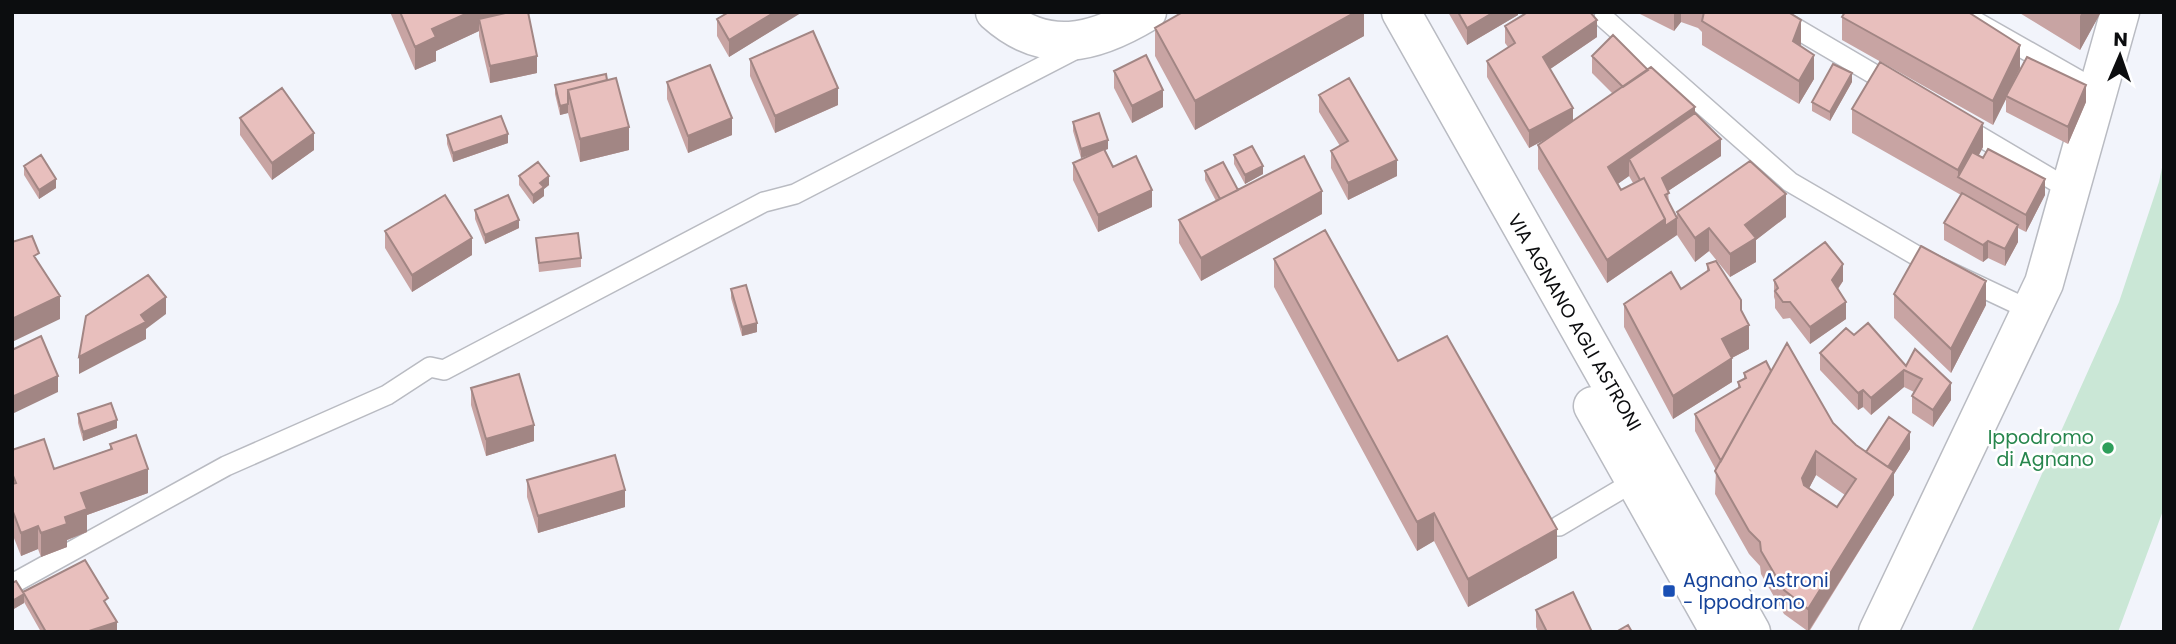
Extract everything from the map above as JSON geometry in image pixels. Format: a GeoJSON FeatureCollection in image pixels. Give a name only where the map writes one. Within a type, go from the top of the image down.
{"type":"FeatureCollection","features":[{"type":"Feature","properties":{"kind":"main road"},"geometry":{"type":"LineString","coordinates":[[995,12],[1025,33],[1059,43],[1095,37],[1147,12]]}},
{"type":"Feature","properties":{"kind":"main road","name":"VIA AGNANO AGLI ASTRONI"},"geometry":{"type":"LineString","coordinates":[[1375,12],[1720,632]]}},
{"type":"Feature","properties":{"kind":"main road","name":"VIA AGNANO AGLI ASTRONI"},"geometry":{"type":"LineString","coordinates":[[1401,12],[1751,632]]}},
{"type":"Feature","properties":{"kind":"main road"},"geometry":{"type":"LineString","coordinates":[[1878,632],[2044,283],[2072,191],[2120,12]]}},
{"type":"Feature","properties":{"kind":"lane"},"geometry":{"type":"LineString","coordinates":[[1768,12],[1908,94]]}},
{"type":"Feature","properties":{"kind":"lane"},"geometry":{"type":"LineString","coordinates":[[1959,12],[2098,91]]}},
{"type":"Feature","properties":{"kind":"lane"},"geometry":{"type":"LineString","coordinates":[[1604,18],[1790,182],[1924,260],[2032,312]]}},
{"type":"Feature","properties":{"kind":"lane"},"geometry":{"type":"LineString","coordinates":[[12,584],[226,466],[387,395],[430,367],[444,370],[635,266],[764,202],[795,194],[1055,62],[1095,37]]}},
{"type":"Feature","properties":{"kind":"lane"},"geometry":{"type":"LineString","coordinates":[[1943,115],[2072,191]]}},
{"type":"Feature","properties":{"kind":"lane"},"geometry":{"type":"LineString","coordinates":[[1559,526],[1635,481]]}},
{"type":"Feature","properties":{"kind":"green space","name":"Ippodromo di Agnano"},"geometry":{"type":"Polygon","coordinates":[[[2164,158],[2164,508],[2118,632],[1971,632],[2119,302],[2159,182],[2164,158]]]}},
{"type":"Feature","properties":{"kind":"building"},"geometry":{"type":"Polygon","coordinates":[[[400,12],[470,12],[432,29],[436,37],[415,47],[400,12]]]}},
{"type":"Feature","properties":{"kind":"building"},"geometry":{"type":"Polygon","coordinates":[[[510,12],[528,12],[537,56],[490,66],[479,19],[510,12]]]}},
{"type":"Feature","properties":{"kind":"building"},"geometry":{"type":"Polygon","coordinates":[[[729,12],[775,12],[729,40],[717,19],[729,12]]]}},
{"type":"Feature","properties":{"kind":"building"},"geometry":{"type":"Polygon","coordinates":[[[1183,12],[1356,12],[1195,101],[1155,28],[1183,12]]]}},
{"type":"Feature","properties":{"kind":"building"},"geometry":{"type":"Polygon","coordinates":[[[1458,12],[1494,12],[1467,28],[1458,12]]]}},
{"type":"Feature","properties":{"kind":"building"},"geometry":{"type":"Polygon","coordinates":[[[1528,12],[1590,12],[1597,20],[1543,57],[1573,108],[1529,131],[1487,61],[1515,43],[1505,26],[1528,12]]]}},
{"type":"Feature","properties":{"kind":"building"},"geometry":{"type":"Polygon","coordinates":[[[1704,12],[1788,12],[1801,20],[1793,41],[1814,55],[1799,81],[1702,21],[1704,12]]]}},
{"type":"Feature","properties":{"kind":"building"},"geometry":{"type":"Polygon","coordinates":[[[1845,12],[1968,12],[2020,45],[1993,101],[1842,17],[1845,12]]]}},
{"type":"Feature","properties":{"kind":"building"},"geometry":{"type":"Polygon","coordinates":[[[813,31],[838,88],[775,116],[750,59],[813,31]]]}},
{"type":"Feature","properties":{"kind":"building"},"geometry":{"type":"Polygon","coordinates":[[[1613,35],[1648,70],[1623,87],[1592,56],[1613,35]]]}},
{"type":"Feature","properties":{"kind":"building"},"geometry":{"type":"Polygon","coordinates":[[[1146,55],[1163,90],[1132,106],[1114,71],[1146,55]]]}},
{"type":"Feature","properties":{"kind":"building"},"geometry":{"type":"Polygon","coordinates":[[[2027,57],[2086,85],[2068,127],[2006,96],[2027,57]]]}},
{"type":"Feature","properties":{"kind":"building"},"geometry":{"type":"Polygon","coordinates":[[[1880,62],[1983,123],[1958,170],[1852,109],[1880,62]]]}},
{"type":"Feature","properties":{"kind":"building"},"geometry":{"type":"Polygon","coordinates":[[[1833,64],[1852,73],[1830,112],[1812,102],[1833,64]]]}},
{"type":"Feature","properties":{"kind":"building"},"geometry":{"type":"Polygon","coordinates":[[[710,65],[732,118],[688,136],[667,82],[710,65]]]}},
{"type":"Feature","properties":{"kind":"building"},"geometry":{"type":"Polygon","coordinates":[[[1651,67],[1695,107],[1608,167],[1621,190],[1644,178],[1665,219],[1607,260],[1538,145],[1651,67]]]}},
{"type":"Feature","properties":{"kind":"building"},"geometry":{"type":"Polygon","coordinates":[[[606,74],[607,80],[568,90],[568,104],[560,106],[555,85],[606,74]]]}},
{"type":"Feature","properties":{"kind":"building"},"geometry":{"type":"Polygon","coordinates":[[[616,78],[629,127],[580,139],[568,90],[616,78]]]}},
{"type":"Feature","properties":{"kind":"building"},"geometry":{"type":"Polygon","coordinates":[[[1349,78],[1397,160],[1348,183],[1331,151],[1348,141],[1319,95],[1349,78]]]}},
{"type":"Feature","properties":{"kind":"building"},"geometry":{"type":"Polygon","coordinates":[[[282,88],[314,133],[272,163],[240,118],[282,88]]]}},
{"type":"Feature","properties":{"kind":"building"},"geometry":{"type":"Polygon","coordinates":[[[1099,113],[1108,140],[1081,149],[1073,122],[1099,113]]]}},
{"type":"Feature","properties":{"kind":"building"},"geometry":{"type":"Polygon","coordinates":[[[1695,113],[1721,139],[1662,178],[1669,193],[1665,195],[1677,218],[1665,226],[1665,219],[1644,178],[1640,180],[1629,159],[1695,113]]]}},
{"type":"Feature","properties":{"kind":"building"},"geometry":{"type":"Polygon","coordinates":[[[501,116],[508,134],[453,153],[447,135],[501,116]]]}},
{"type":"Feature","properties":{"kind":"building"},"geometry":{"type":"Polygon","coordinates":[[[1252,146],[1263,166],[1245,175],[1234,155],[1252,146]]]}},
{"type":"Feature","properties":{"kind":"building"},"geometry":{"type":"Polygon","coordinates":[[[1104,149],[1113,167],[1136,156],[1152,190],[1098,215],[1073,163],[1104,149]]]}},
{"type":"Feature","properties":{"kind":"building"},"geometry":{"type":"Polygon","coordinates":[[[1988,149],[2045,179],[2026,215],[1958,177],[1972,152],[1983,158],[1988,149]]]}},
{"type":"Feature","properties":{"kind":"building"},"geometry":{"type":"Polygon","coordinates":[[[41,155],[56,179],[39,190],[24,166],[41,155]]]}},
{"type":"Feature","properties":{"kind":"building"},"geometry":{"type":"Polygon","coordinates":[[[1304,156],[1322,191],[1201,258],[1179,220],[1304,156]]]}},
{"type":"Feature","properties":{"kind":"building"},"geometry":{"type":"Polygon","coordinates":[[[1750,161],[1786,194],[1745,225],[1756,238],[1730,254],[1709,228],[1695,238],[1677,212],[1750,161]]]}},
{"type":"Feature","properties":{"kind":"building"},"geometry":{"type":"Polygon","coordinates":[[[538,162],[549,176],[540,183],[544,187],[533,195],[519,176],[538,162]]]}},
{"type":"Feature","properties":{"kind":"building"},"geometry":{"type":"Polygon","coordinates":[[[1223,162],[1238,190],[1220,199],[1205,171],[1223,162]]]}},
{"type":"Feature","properties":{"kind":"building"},"geometry":{"type":"Polygon","coordinates":[[[1962,193],[2018,225],[2005,249],[1988,241],[1983,245],[1944,223],[1962,193]]]}},
{"type":"Feature","properties":{"kind":"building"},"geometry":{"type":"Polygon","coordinates":[[[445,195],[472,238],[412,275],[385,231],[445,195]]]}},
{"type":"Feature","properties":{"kind":"building"},"geometry":{"type":"Polygon","coordinates":[[[508,195],[519,220],[485,235],[475,210],[508,195]]]}},
{"type":"Feature","properties":{"kind":"building"},"geometry":{"type":"Polygon","coordinates":[[[1325,230],[1398,361],[1447,336],[1557,529],[1468,579],[1434,513],[1417,522],[1274,259],[1325,230]]]}},
{"type":"Feature","properties":{"kind":"building"},"geometry":{"type":"Polygon","coordinates":[[[578,233],[581,258],[539,263],[536,238],[578,233]]]}},
{"type":"Feature","properties":{"kind":"building"},"geometry":{"type":"Polygon","coordinates":[[[32,236],[39,253],[34,256],[60,296],[12,319],[12,242],[32,236]]]}},
{"type":"Feature","properties":{"kind":"building"},"geometry":{"type":"Polygon","coordinates":[[[1825,242],[1843,264],[1832,280],[1846,302],[1810,327],[1790,302],[1783,302],[1775,291],[1778,288],[1774,280],[1825,242]]]}},
{"type":"Feature","properties":{"kind":"building"},"geometry":{"type":"Polygon","coordinates":[[[1921,246],[1986,281],[1951,349],[1894,294],[1921,246]]]}},
{"type":"Feature","properties":{"kind":"building"},"geometry":{"type":"Polygon","coordinates":[[[1716,261],[1741,300],[1741,310],[1749,325],[1722,339],[1732,358],[1673,396],[1624,304],[1671,272],[1681,289],[1709,270],[1707,264],[1716,261]]]}},
{"type":"Feature","properties":{"kind":"building"},"geometry":{"type":"Polygon","coordinates":[[[148,275],[166,297],[141,315],[146,322],[79,357],[86,316],[148,275]]]}},
{"type":"Feature","properties":{"kind":"building"},"geometry":{"type":"Polygon","coordinates":[[[746,285],[757,323],[742,327],[731,289],[746,285]]]}},
{"type":"Feature","properties":{"kind":"building"},"geometry":{"type":"Polygon","coordinates":[[[1868,323],[1906,366],[1915,349],[1951,383],[1933,410],[1912,396],[1922,379],[1904,370],[1871,398],[1863,390],[1858,393],[1820,353],[1846,328],[1854,335],[1868,323]]]}},
{"type":"Feature","properties":{"kind":"building"},"geometry":{"type":"Polygon","coordinates":[[[41,336],[58,376],[12,397],[12,350],[41,336]]]}},
{"type":"Feature","properties":{"kind":"building"},"geometry":{"type":"Polygon","coordinates":[[[1787,343],[1833,423],[1856,445],[1894,471],[1808,609],[1784,590],[1761,551],[1760,542],[1749,531],[1715,471],[1787,343]],[[1816,451],[1802,478],[1804,485],[1837,507],[1856,479],[1816,451]]]}},
{"type":"Feature","properties":{"kind":"building"},"geometry":{"type":"Polygon","coordinates":[[[1766,361],[1771,371],[1721,461],[1695,414],[1740,387],[1738,382],[1746,378],[1744,373],[1766,361]]]}},
{"type":"Feature","properties":{"kind":"building"},"geometry":{"type":"Polygon","coordinates":[[[519,374],[534,425],[486,439],[471,388],[519,374]]]}},
{"type":"Feature","properties":{"kind":"building"},"geometry":{"type":"Polygon","coordinates":[[[111,403],[117,420],[83,432],[78,414],[111,403]]]}},
{"type":"Feature","properties":{"kind":"building"},"geometry":{"type":"Polygon","coordinates":[[[1889,417],[1910,432],[1888,467],[1866,452],[1889,417]]]}},
{"type":"Feature","properties":{"kind":"building"},"geometry":{"type":"Polygon","coordinates":[[[136,435],[148,469],[81,493],[87,509],[65,517],[67,524],[41,533],[38,526],[21,533],[12,509],[12,484],[16,483],[12,473],[12,450],[44,439],[54,469],[112,449],[110,444],[136,435]]]}},
{"type":"Feature","properties":{"kind":"building"},"geometry":{"type":"Polygon","coordinates":[[[615,455],[625,490],[538,516],[527,480],[615,455]]]}},
{"type":"Feature","properties":{"kind":"building"},"geometry":{"type":"Polygon","coordinates":[[[85,560],[108,598],[104,601],[117,622],[86,632],[46,632],[23,592],[85,560]]]}},
{"type":"Feature","properties":{"kind":"building"},"geometry":{"type":"Polygon","coordinates":[[[16,581],[24,594],[12,601],[12,583],[16,581]]]}},
{"type":"Feature","properties":{"kind":"building"},"geometry":{"type":"Polygon","coordinates":[[[1573,592],[1592,632],[1547,632],[1536,610],[1573,592]]]}},
{"type":"Feature","properties":{"kind":"building"},"geometry":{"type":"Polygon","coordinates":[[[1628,625],[1632,632],[1616,632],[1628,625]]]}},
{"type":"Feature","properties":{"kind":"place","name":"Ippodromo di Agnano"},"geometry":{"type":"Point","coordinates":[2108,448]}},
{"type":"Feature","properties":{"kind":"place","name":"Agnano Astroni - Ippodromo"},"geometry":{"type":"Point","coordinates":[1669,591]}}]}
